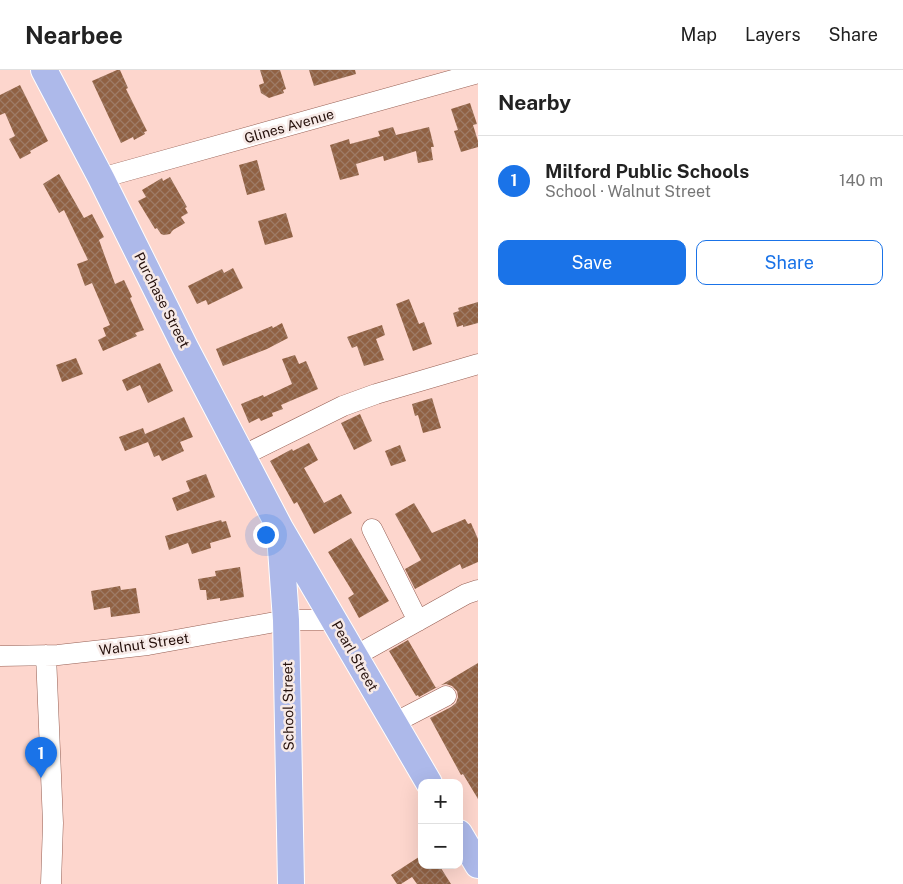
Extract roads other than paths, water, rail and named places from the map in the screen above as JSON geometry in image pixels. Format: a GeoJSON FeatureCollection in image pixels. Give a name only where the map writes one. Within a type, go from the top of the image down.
{"type":"FeatureCollection","features":[{"type":"Feature","properties":{"kind":"main road","name":"Purchase Street"},"geometry":{"type":"LineString","coordinates":[[44,70],[280,528]]}},
{"type":"Feature","properties":{"kind":"main road","name":"School Street"},"geometry":{"type":"LineString","coordinates":[[280,528],[286,620],[292,884]]}},
{"type":"Feature","properties":{"kind":"main road","name":"Pearl Street"},"geometry":{"type":"LineString","coordinates":[[280,528],[428,779]]}},
{"type":"Feature","properties":{"kind":"main road"},"geometry":{"type":"LineString","coordinates":[[463,840],[478,865]]}},
{"type":"Feature","properties":{"kind":"street","name":"Glines Avenue"},"geometry":{"type":"LineString","coordinates":[[101,178],[478,73]]}},
{"type":"Feature","properties":{"kind":"street"},"geometry":{"type":"LineString","coordinates":[[242,456],[343,406],[376,394],[478,364]]}},
{"type":"Feature","properties":{"kind":"street"},"geometry":{"type":"LineString","coordinates":[[372,529],[418,621]]}},
{"type":"Feature","properties":{"kind":"street"},"geometry":{"type":"LineString","coordinates":[[355,656],[466,594],[478,590]]}},
{"type":"Feature","properties":{"kind":"street","name":"Walnut Street"},"geometry":{"type":"LineString","coordinates":[[0,656],[58,655],[148,645],[286,620],[334,620]]}},
{"type":"Feature","properties":{"kind":"street"},"geometry":{"type":"LineString","coordinates":[[46,655],[53,823],[51,884]]}},
{"type":"Feature","properties":{"kind":"street"},"geometry":{"type":"LineString","coordinates":[[394,723],[446,696]]}},
{"type":"Feature","properties":{"kind":"place","name":"Milford Public Schools"},"geometry":{"type":"Point","coordinates":[41,778]}}]}
